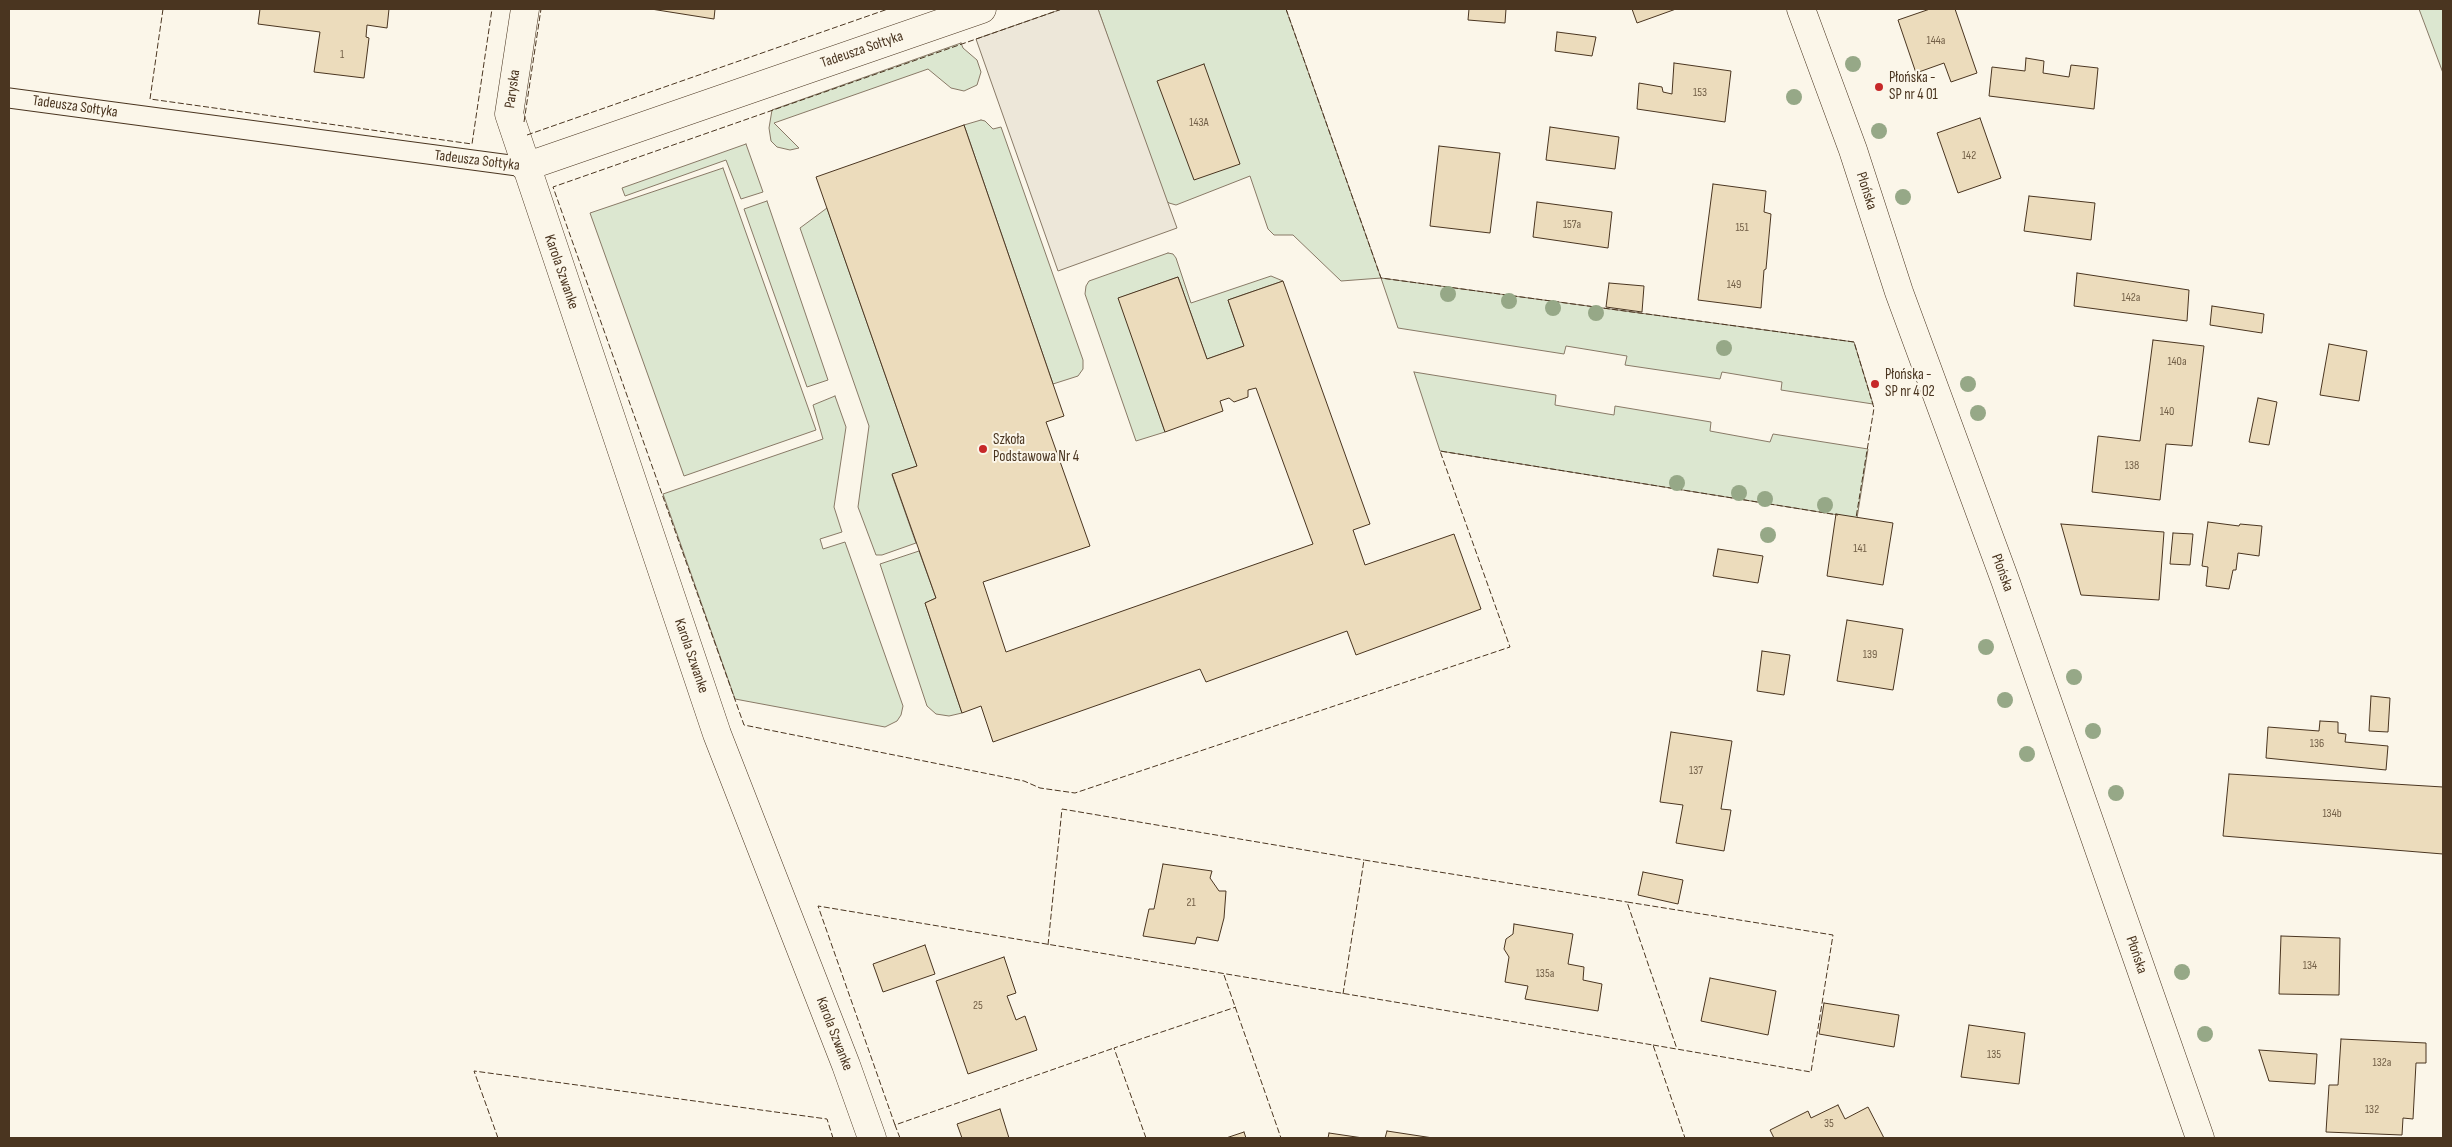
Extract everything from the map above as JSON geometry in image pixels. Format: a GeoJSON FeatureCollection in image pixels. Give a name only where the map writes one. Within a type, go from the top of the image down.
{"type":"FeatureCollection","features":[{"type":"Feature","properties":{"kind":"street","name":"Paryska"},"geometry":{"type":"LineString","coordinates":[[525,9],[509,114],[525,167]]}},
{"type":"Feature","properties":{"kind":"street","name":"Tadeusza Sołtyka"},"geometry":{"type":"LineString","coordinates":[[525,167],[982,9]]}},
{"type":"Feature","properties":{"kind":"street","name":"Płońska"},"geometry":{"type":"LineString","coordinates":[[1801,9],[1853,150],[1899,292],[2005,580],[2200,1138]]}},
{"type":"Feature","properties":{"kind":"street","name":"Karola Szwanke"},"geometry":{"type":"LineString","coordinates":[[525,167],[717,734],[846,1065],[872,1138]]}},
{"type":"Feature","properties":{"kind":"lane","name":"Tadeusza Sołtyka"},"geometry":{"type":"LineString","coordinates":[[9,98],[525,167]]}},
{"type":"Feature","properties":{"kind":"green space"},"geometry":{"type":"Polygon","coordinates":[[[1098,9],[1286,9],[1381,278],[1341,281],[1293,235],[1274,235],[1268,229],[1250,176],[1176,205],[1169,203],[1163,197],[1098,9]]]}},
{"type":"Feature","properties":{"kind":"green space"},"geometry":{"type":"Polygon","coordinates":[[[2419,9],[2443,9],[2443,73],[2419,9]]]}},
{"type":"Feature","properties":{"kind":"green space"},"geometry":{"type":"Polygon","coordinates":[[[961,43],[963,48],[977,60],[981,72],[977,85],[964,91],[951,88],[928,69],[774,123],[799,148],[790,150],[777,147],[771,141],[769,128],[772,110],[961,43]]]}},
{"type":"Feature","properties":{"kind":"green space"},"geometry":{"type":"Polygon","coordinates":[[[981,120],[985,121],[993,129],[1001,127],[1083,360],[1083,369],[1078,376],[1053,384],[964,125],[981,120]]]}},
{"type":"Feature","properties":{"kind":"green space"},"geometry":{"type":"Polygon","coordinates":[[[746,144],[763,192],[741,199],[726,160],[625,196],[622,188],[746,144]]]}},
{"type":"Feature","properties":{"kind":"green space"},"geometry":{"type":"Polygon","coordinates":[[[723,168],[816,430],[684,476],[590,213],[723,168]]]}},
{"type":"Feature","properties":{"kind":"green space"},"geometry":{"type":"Polygon","coordinates":[[[767,201],[828,380],[807,387],[744,209],[767,201]]]}},
{"type":"Feature","properties":{"kind":"green space"},"geometry":{"type":"Polygon","coordinates":[[[827,208],[917,466],[892,475],[916,543],[882,555],[876,555],[858,507],[869,426],[800,228],[827,208]]]}},
{"type":"Feature","properties":{"kind":"green space"},"geometry":{"type":"Polygon","coordinates":[[[1168,253],[1173,254],[1176,258],[1191,303],[1271,276],[1283,281],[1228,300],[1244,346],[1207,359],[1178,277],[1119,298],[1165,432],[1136,441],[1085,294],[1086,286],[1089,281],[1168,253]]]}},
{"type":"Feature","properties":{"kind":"green space"},"geometry":{"type":"Polygon","coordinates":[[[1381,278],[1854,342],[1873,404],[1781,390],[1782,382],[1722,372],[1720,379],[1625,365],[1627,356],[1566,346],[1564,354],[1398,328],[1381,278]]]}},
{"type":"Feature","properties":{"kind":"green space"},"geometry":{"type":"Polygon","coordinates":[[[1414,372],[1556,395],[1555,405],[1614,415],[1615,406],[1711,422],[1710,431],[1770,442],[1773,434],[1868,449],[1857,518],[1440,451],[1414,372]]]}},
{"type":"Feature","properties":{"kind":"green space"},"geometry":{"type":"Polygon","coordinates":[[[835,396],[846,427],[834,507],[842,532],[820,539],[823,549],[845,542],[903,706],[897,721],[885,727],[735,699],[663,494],[823,439],[813,405],[835,396]]]}},
{"type":"Feature","properties":{"kind":"green space"},"geometry":{"type":"Polygon","coordinates":[[[919,551],[936,598],[925,603],[962,713],[949,716],[936,714],[927,706],[880,564],[919,551]]]}},
{"type":"Feature","properties":{"kind":"shaded area"},"geometry":{"type":"Polygon","coordinates":[[[1062,9],[1098,9],[1177,228],[1058,271],[976,39],[1062,9]]]}},
{"type":"Feature","properties":{"kind":"building"},"geometry":{"type":"Polygon","coordinates":[[[260,9],[389,9],[387,28],[367,25],[366,37],[369,38],[364,78],[314,72],[320,32],[258,24],[260,9]]]}},
{"type":"Feature","properties":{"kind":"building"},"geometry":{"type":"Polygon","coordinates":[[[651,9],[715,9],[714,19],[651,9]]]}},
{"type":"Feature","properties":{"kind":"building"},"geometry":{"type":"Polygon","coordinates":[[[1469,9],[1506,9],[1505,23],[1468,20],[1469,9]]]}},
{"type":"Feature","properties":{"kind":"building"},"geometry":{"type":"Polygon","coordinates":[[[1632,9],[1676,9],[1637,23],[1632,9]]]}},
{"type":"Feature","properties":{"kind":"building"},"geometry":{"type":"Polygon","coordinates":[[[1930,9],[1955,9],[1977,73],[1951,82],[1944,63],[1916,73],[1898,20],[1930,9]]]}},
{"type":"Feature","properties":{"kind":"building"},"geometry":{"type":"Polygon","coordinates":[[[1557,32],[1596,37],[1592,56],[1555,51],[1557,32]]]}},
{"type":"Feature","properties":{"kind":"building"},"geometry":{"type":"Polygon","coordinates":[[[2026,58],[2044,61],[2043,73],[2069,77],[2071,65],[2098,68],[2094,109],[1989,96],[1992,67],[2025,71],[2026,58]]]}},
{"type":"Feature","properties":{"kind":"building"},"geometry":{"type":"Polygon","coordinates":[[[1674,63],[1731,71],[1725,122],[1637,109],[1639,83],[1662,87],[1663,92],[1672,94],[1674,63]]]}},
{"type":"Feature","properties":{"kind":"building"},"geometry":{"type":"Polygon","coordinates":[[[1204,64],[1240,164],[1194,180],[1157,81],[1204,64]]]}},
{"type":"Feature","properties":{"kind":"building"},"geometry":{"type":"Polygon","coordinates":[[[1980,118],[2001,178],[1958,193],[1937,133],[1980,118]]]}},
{"type":"Feature","properties":{"kind":"building","name":"Szkoła Podstawowa Nr 4"},"geometry":{"type":"Polygon","coordinates":[[[964,125],[1064,416],[1046,422],[1090,546],[983,582],[1006,652],[1313,544],[1256,388],[1248,390],[1248,397],[1234,402],[1229,398],[1220,401],[1223,411],[1165,432],[1118,298],[1178,277],[1207,359],[1244,346],[1228,300],[1283,281],[1370,524],[1353,530],[1365,565],[1454,534],[1481,609],[1356,655],[1347,631],[1206,682],[1200,669],[993,742],[981,706],[962,713],[925,603],[936,598],[892,474],[917,466],[816,177],[964,125]]]}},
{"type":"Feature","properties":{"kind":"building"},"geometry":{"type":"Polygon","coordinates":[[[1550,127],[1619,137],[1615,169],[1546,160],[1550,127]]]}},
{"type":"Feature","properties":{"kind":"building"},"geometry":{"type":"Polygon","coordinates":[[[1439,146],[1500,153],[1490,233],[1430,226],[1439,146]]]}},
{"type":"Feature","properties":{"kind":"building"},"geometry":{"type":"Polygon","coordinates":[[[1713,184],[1766,191],[1764,212],[1771,214],[1761,308],[1698,300],[1713,184]]]}},
{"type":"Feature","properties":{"kind":"building"},"geometry":{"type":"Polygon","coordinates":[[[2029,196],[2095,203],[2091,240],[2024,231],[2029,196]]]}},
{"type":"Feature","properties":{"kind":"building"},"geometry":{"type":"Polygon","coordinates":[[[1537,202],[1612,212],[1608,248],[1533,237],[1537,202]]]}},
{"type":"Feature","properties":{"kind":"building"},"geometry":{"type":"Polygon","coordinates":[[[2077,273],[2189,290],[2187,321],[2074,306],[2077,273]]]}},
{"type":"Feature","properties":{"kind":"building"},"geometry":{"type":"Polygon","coordinates":[[[1609,283],[1644,286],[1642,312],[1606,307],[1609,283]]]}},
{"type":"Feature","properties":{"kind":"building"},"geometry":{"type":"Polygon","coordinates":[[[2212,306],[2264,314],[2262,333],[2210,325],[2212,306]]]}},
{"type":"Feature","properties":{"kind":"building"},"geometry":{"type":"Polygon","coordinates":[[[2153,340],[2204,346],[2192,446],[2166,444],[2160,500],[2092,492],[2098,436],[2140,441],[2153,340]]]}},
{"type":"Feature","properties":{"kind":"building"},"geometry":{"type":"Polygon","coordinates":[[[2329,344],[2367,351],[2359,401],[2320,395],[2329,344]]]}},
{"type":"Feature","properties":{"kind":"building"},"geometry":{"type":"Polygon","coordinates":[[[2258,398],[2277,402],[2269,445],[2249,442],[2258,398]]]}},
{"type":"Feature","properties":{"kind":"building"},"geometry":{"type":"Polygon","coordinates":[[[1836,514],[1893,523],[1883,585],[1827,576],[1836,514]]]}},
{"type":"Feature","properties":{"kind":"building"},"geometry":{"type":"Polygon","coordinates":[[[2208,522],[2239,526],[2240,524],[2262,526],[2259,556],[2238,553],[2236,570],[2233,570],[2229,589],[2206,586],[2208,567],[2202,566],[2208,522]]]}},
{"type":"Feature","properties":{"kind":"building"},"geometry":{"type":"Polygon","coordinates":[[[2061,524],[2164,532],[2159,600],[2081,595],[2061,524]]]}},
{"type":"Feature","properties":{"kind":"building"},"geometry":{"type":"Polygon","coordinates":[[[2173,533],[2193,534],[2190,565],[2170,564],[2173,533]]]}},
{"type":"Feature","properties":{"kind":"building"},"geometry":{"type":"Polygon","coordinates":[[[1718,549],[1763,556],[1758,583],[1713,576],[1718,549]]]}},
{"type":"Feature","properties":{"kind":"building"},"geometry":{"type":"Polygon","coordinates":[[[1847,620],[1903,629],[1893,690],[1837,681],[1847,620]]]}},
{"type":"Feature","properties":{"kind":"building"},"geometry":{"type":"Polygon","coordinates":[[[1762,651],[1790,655],[1784,695],[1757,691],[1762,651]]]}},
{"type":"Feature","properties":{"kind":"building"},"geometry":{"type":"Polygon","coordinates":[[[2371,696],[2390,698],[2388,732],[2369,731],[2371,696]]]}},
{"type":"Feature","properties":{"kind":"building"},"geometry":{"type":"Polygon","coordinates":[[[2320,721],[2338,722],[2338,733],[2346,734],[2345,742],[2388,746],[2386,770],[2266,758],[2268,727],[2319,731],[2320,721]]]}},
{"type":"Feature","properties":{"kind":"building"},"geometry":{"type":"Polygon","coordinates":[[[1671,732],[1732,741],[1721,809],[1731,810],[1724,851],[1676,843],[1683,805],[1660,802],[1671,732]]]}},
{"type":"Feature","properties":{"kind":"building"},"geometry":{"type":"Polygon","coordinates":[[[2229,774],[2443,787],[2443,854],[2223,836],[2229,774]]]}},
{"type":"Feature","properties":{"kind":"building"},"geometry":{"type":"Polygon","coordinates":[[[1163,864],[1212,871],[1210,878],[1219,891],[1226,891],[1224,918],[1218,941],[1197,937],[1195,944],[1143,936],[1149,909],[1154,909],[1163,864]]]}},
{"type":"Feature","properties":{"kind":"building"},"geometry":{"type":"Polygon","coordinates":[[[1643,872],[1683,880],[1678,904],[1638,895],[1643,872]]]}},
{"type":"Feature","properties":{"kind":"building"},"geometry":{"type":"Polygon","coordinates":[[[1514,924],[1573,934],[1568,964],[1584,967],[1583,980],[1602,984],[1598,1011],[1525,999],[1528,986],[1505,982],[1509,957],[1504,949],[1506,939],[1513,934],[1514,924]]]}},
{"type":"Feature","properties":{"kind":"building"},"geometry":{"type":"Polygon","coordinates":[[[2281,936],[2340,938],[2339,995],[2279,994],[2281,936]]]}},
{"type":"Feature","properties":{"kind":"building"},"geometry":{"type":"Polygon","coordinates":[[[925,945],[935,974],[883,992],[873,964],[925,945]]]}},
{"type":"Feature","properties":{"kind":"building"},"geometry":{"type":"Polygon","coordinates":[[[1004,957],[1016,993],[1007,996],[1016,1020],[1025,1016],[1037,1050],[968,1074],[936,981],[1004,957]]]}},
{"type":"Feature","properties":{"kind":"building"},"geometry":{"type":"Polygon","coordinates":[[[1710,978],[1776,991],[1768,1035],[1701,1021],[1710,978]]]}},
{"type":"Feature","properties":{"kind":"building"},"geometry":{"type":"Polygon","coordinates":[[[1824,1003],[1899,1015],[1894,1047],[1819,1034],[1824,1003]]]}},
{"type":"Feature","properties":{"kind":"building"},"geometry":{"type":"Polygon","coordinates":[[[1969,1025],[2025,1033],[2019,1084],[1961,1077],[1969,1025]]]}},
{"type":"Feature","properties":{"kind":"building"},"geometry":{"type":"Polygon","coordinates":[[[2341,1039],[2426,1043],[2426,1063],[2416,1063],[2413,1119],[2403,1118],[2402,1135],[2326,1132],[2329,1085],[2338,1085],[2341,1039]]]}},
{"type":"Feature","properties":{"kind":"building"},"geometry":{"type":"Polygon","coordinates":[[[2259,1050],[2317,1054],[2315,1084],[2269,1081],[2259,1050]]]}},
{"type":"Feature","properties":{"kind":"building"},"geometry":{"type":"Polygon","coordinates":[[[1838,1105],[1845,1119],[1868,1107],[1884,1138],[1774,1138],[1770,1130],[1808,1111],[1811,1118],[1838,1105]]]}},
{"type":"Feature","properties":{"kind":"building"},"geometry":{"type":"Polygon","coordinates":[[[1000,1109],[1009,1138],[962,1138],[957,1124],[1000,1109]]]}},
{"type":"Feature","properties":{"kind":"building"},"geometry":{"type":"Polygon","coordinates":[[[1387,1131],[1433,1138],[1385,1138],[1387,1131]]]}},
{"type":"Feature","properties":{"kind":"building"},"geometry":{"type":"Polygon","coordinates":[[[1244,1132],[1246,1138],[1226,1138],[1244,1132]]]}},
{"type":"Feature","properties":{"kind":"building"},"geometry":{"type":"Polygon","coordinates":[[[1329,1133],[1363,1138],[1328,1138],[1329,1133]]]}},
{"type":"Feature","properties":{"kind":"fence"},"geometry":{"type":"LineString","coordinates":[[163,9],[150,99],[472,144],[492,9]]}},
{"type":"Feature","properties":{"kind":"fence"},"geometry":{"type":"LineString","coordinates":[[524,122],[541,9]]}},
{"type":"Feature","properties":{"kind":"fence"},"geometry":{"type":"LineString","coordinates":[[527,135],[888,9]]}},
{"type":"Feature","properties":{"kind":"fence"},"geometry":{"type":"LineString","coordinates":[[1062,9],[553,187],[744,725],[1024,781],[1040,788],[1075,793],[1510,647],[1440,451],[1838,515]]}},
{"type":"Feature","properties":{"kind":"fence"},"geometry":{"type":"LineString","coordinates":[[1286,9],[1381,278],[1854,342],[1874,408],[1856,518]]}},
{"type":"Feature","properties":{"kind":"fence"},"geometry":{"type":"LineString","coordinates":[[1048,945],[1062,809],[1364,860]]}},
{"type":"Feature","properties":{"kind":"fence"},"geometry":{"type":"LineString","coordinates":[[1343,994],[1364,860],[1627,902]]}},
{"type":"Feature","properties":{"kind":"fence"},"geometry":{"type":"LineString","coordinates":[[1653,1045],[1811,1072],[1833,935],[1627,902],[1677,1049]]}},
{"type":"Feature","properties":{"kind":"fence"},"geometry":{"type":"LineString","coordinates":[[895,1125],[818,906],[1653,1045],[1685,1138]]}},
{"type":"Feature","properties":{"kind":"fence"},"geometry":{"type":"LineString","coordinates":[[1224,975],[1281,1138]]}},
{"type":"Feature","properties":{"kind":"fence"},"geometry":{"type":"LineString","coordinates":[[1146,1138],[1114,1048],[1236,1007]]}},
{"type":"Feature","properties":{"kind":"fence"},"geometry":{"type":"LineString","coordinates":[[900,1138],[895,1125],[1114,1048]]}},
{"type":"Feature","properties":{"kind":"fence"},"geometry":{"type":"LineString","coordinates":[[498,1138],[474,1071],[827,1119],[833,1138]]}},
{"type":"Feature","properties":{"kind":"place","name":"Płońska - SP nr 4 01"},"geometry":{"type":"Point","coordinates":[1879,87]}},
{"type":"Feature","properties":{"kind":"place","name":"Płońska - SP nr 4 02"},"geometry":{"type":"Point","coordinates":[1875,384]}},
{"type":"Feature","properties":{"kind":"place","name":"Szkoła Podstawowa Nr 4"},"geometry":{"type":"Point","coordinates":[983,449]}}]}
